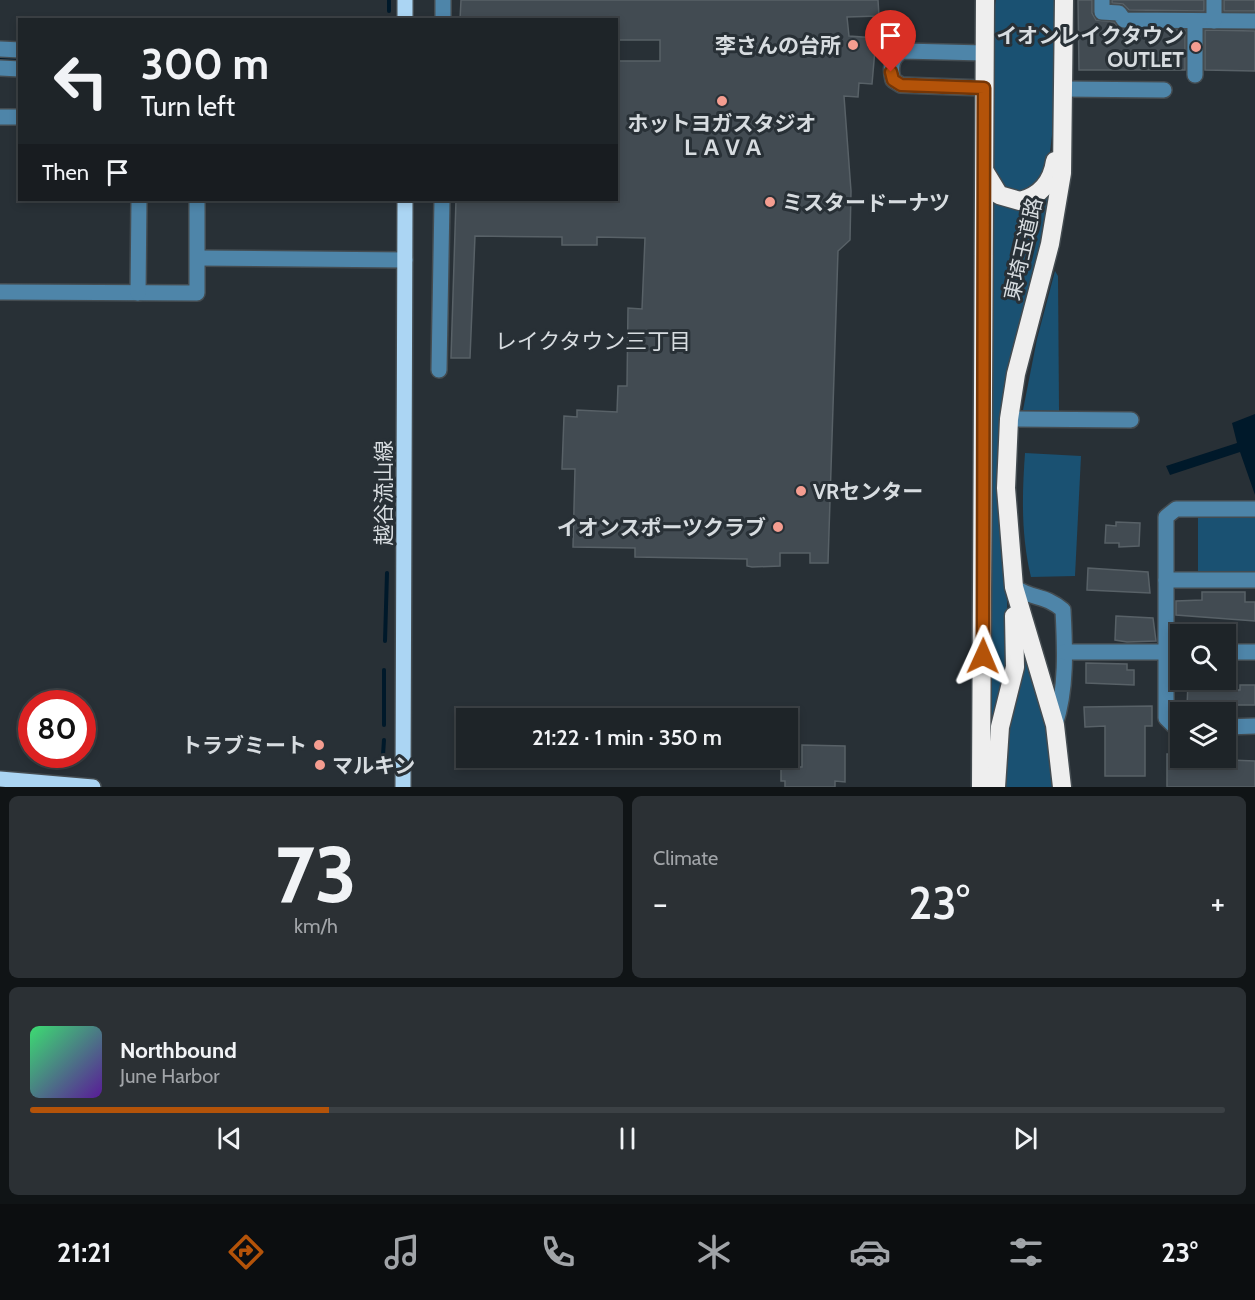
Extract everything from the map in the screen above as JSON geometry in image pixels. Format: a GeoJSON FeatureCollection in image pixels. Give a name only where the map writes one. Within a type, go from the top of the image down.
{"type":"FeatureCollection","features":[{"type":"Feature","properties":{"kind":"highway","name":"東埼玉道路"},"geometry":{"type":"LineString","coordinates":[[1062,787],[1055,725],[1014,587],[1006,488],[1009,419],[1020,352],[1041,282],[1057,209],[1062,173],[1064,0]]}},
{"type":"Feature","properties":{"kind":"highway","name":"東埼玉道路"},"geometry":{"type":"LineString","coordinates":[[981,787],[986,1]]}},
{"type":"Feature","properties":{"kind":"highway"},"geometry":{"type":"LineString","coordinates":[[984,168],[993,188],[1006,199],[1020,201],[1042,190],[1052,175],[1055,165],[1064,96]]}},
{"type":"Feature","properties":{"kind":"highway"},"geometry":{"type":"LineString","coordinates":[[996,787],[1000,727],[1015,667],[1014,587]]}},
{"type":"Feature","properties":{"kind":"main road"},"geometry":{"type":"LineString","coordinates":[[405,0],[405,18]]}},
{"type":"Feature","properties":{"kind":"main road","name":"越谷流山線"},"geometry":{"type":"LineString","coordinates":[[403,787],[405,201]]}},
{"type":"Feature","properties":{"kind":"main road"},"geometry":{"type":"LineString","coordinates":[[0,779],[93,787]]}},
{"type":"Feature","properties":{"kind":"street"},"geometry":{"type":"LineString","coordinates":[[443,0],[443,18]]}},
{"type":"Feature","properties":{"kind":"street"},"geometry":{"type":"LineString","coordinates":[[1102,0],[1102,12],[1119,13],[1119,25],[1255,21]]}},
{"type":"Feature","properties":{"kind":"street"},"geometry":{"type":"LineString","coordinates":[[1214,0],[1214,21]]}},
{"type":"Feature","properties":{"kind":"street"},"geometry":{"type":"LineString","coordinates":[[1195,75],[1196,21]]}},
{"type":"Feature","properties":{"kind":"street"},"geometry":{"type":"LineString","coordinates":[[0,49],[18,50]]}},
{"type":"Feature","properties":{"kind":"street"},"geometry":{"type":"LineString","coordinates":[[984,53],[903,51],[897,54],[891,65],[893,80],[901,85],[984,88]]}},
{"type":"Feature","properties":{"kind":"street"},"geometry":{"type":"LineString","coordinates":[[0,69],[18,69]]}},
{"type":"Feature","properties":{"kind":"street"},"geometry":{"type":"LineString","coordinates":[[1064,96],[1164,90]]}},
{"type":"Feature","properties":{"kind":"street"},"geometry":{"type":"LineString","coordinates":[[0,117],[18,117]]}},
{"type":"Feature","properties":{"kind":"street"},"geometry":{"type":"LineString","coordinates":[[138,293],[139,201]]}},
{"type":"Feature","properties":{"kind":"street"},"geometry":{"type":"LineString","coordinates":[[0,292],[197,293],[197,201]]}},
{"type":"Feature","properties":{"kind":"street"},"geometry":{"type":"LineString","coordinates":[[439,370],[442,201]]}},
{"type":"Feature","properties":{"kind":"street"},"geometry":{"type":"LineString","coordinates":[[198,258],[405,260]]}},
{"type":"Feature","properties":{"kind":"street"},"geometry":{"type":"LineString","coordinates":[[1009,419],[1131,420]]}},
{"type":"Feature","properties":{"kind":"street"},"geometry":{"type":"LineString","coordinates":[[1170,624],[1166,580],[1166,517],[1176,509],[1255,508]]}},
{"type":"Feature","properties":{"kind":"street"},"geometry":{"type":"LineString","coordinates":[[1166,580],[1255,580]]}},
{"type":"Feature","properties":{"kind":"street"},"geometry":{"type":"LineString","coordinates":[[1014,587],[1026,595],[1049,598],[1063,610],[1065,652],[1062,705],[1055,725]]}},
{"type":"Feature","properties":{"kind":"street"},"geometry":{"type":"LineString","coordinates":[[1065,652],[1170,652]]}},
{"type":"Feature","properties":{"kind":"street"},"geometry":{"type":"LineString","coordinates":[[1236,652],[1255,652]]}},
{"type":"Feature","properties":{"kind":"street"},"geometry":{"type":"LineString","coordinates":[[1170,680],[1166,718],[1170,722]]}},
{"type":"Feature","properties":{"kind":"street"},"geometry":{"type":"LineString","coordinates":[[1236,727],[1255,726]]}},
{"type":"Feature","properties":{"kind":"shaded area"},"geometry":{"type":"Polygon","coordinates":[[[996,0],[1057,0],[1057,91],[1049,161],[1039,182],[1023,193],[1006,190],[992,164],[992,20],[996,0]]]}},
{"type":"Feature","properties":{"kind":"shaded area"},"geometry":{"type":"Polygon","coordinates":[[[1054,189],[1047,228],[1016,341],[1006,569],[1009,667],[987,787],[990,197],[1007,206],[1024,207],[1040,201],[1054,189]]]}},
{"type":"Feature","properties":{"kind":"shaded area"},"geometry":{"type":"Polygon","coordinates":[[[1055,271],[1058,276],[1059,411],[1023,410],[1037,339],[1055,271]]]}},
{"type":"Feature","properties":{"kind":"shaded area"},"geometry":{"type":"Polygon","coordinates":[[[1255,414],[1255,495],[1240,452],[1170,475],[1166,466],[1237,443],[1232,423],[1255,414]]]}},
{"type":"Feature","properties":{"kind":"shaded area"},"geometry":{"type":"Polygon","coordinates":[[[1025,453],[1081,456],[1075,576],[1031,577],[1025,546],[1023,515],[1025,453]]]}},
{"type":"Feature","properties":{"kind":"shaded area"},"geometry":{"type":"Polygon","coordinates":[[[1198,514],[1255,514],[1255,574],[1198,574],[1198,514]]]}},
{"type":"Feature","properties":{"kind":"shaded area"},"geometry":{"type":"Polygon","coordinates":[[[1020,640],[1047,724],[1055,787],[1001,787],[1007,722],[1021,680],[1020,640]]]}},
{"type":"Feature","properties":{"kind":"building"},"geometry":{"type":"Polygon","coordinates":[[[461,0],[878,0],[879,16],[847,17],[849,36],[876,38],[872,84],[859,83],[858,97],[844,96],[851,191],[850,240],[838,251],[828,563],[810,563],[810,553],[780,553],[780,566],[752,567],[747,566],[747,559],[635,557],[635,548],[573,547],[575,469],[562,469],[564,416],[577,417],[577,410],[617,412],[618,386],[627,386],[628,308],[642,309],[645,238],[597,237],[597,245],[562,245],[562,237],[475,236],[470,358],[451,358],[456,201],[618,201],[618,61],[660,61],[660,40],[618,40],[618,18],[460,18],[461,0]]]}},
{"type":"Feature","properties":{"kind":"building"},"geometry":{"type":"Polygon","coordinates":[[[1078,0],[1092,0],[1092,13],[1096,20],[1114,22],[1120,29],[1185,30],[1185,70],[1079,70],[1078,0]]]}},
{"type":"Feature","properties":{"kind":"building"},"geometry":{"type":"Polygon","coordinates":[[[1112,0],[1204,0],[1204,11],[1129,10],[1123,4],[1112,3],[1112,0]]]}},
{"type":"Feature","properties":{"kind":"building"},"geometry":{"type":"Polygon","coordinates":[[[1224,0],[1255,0],[1255,11],[1224,11],[1224,0]]]}},
{"type":"Feature","properties":{"kind":"building"},"geometry":{"type":"Polygon","coordinates":[[[1205,30],[1255,31],[1255,71],[1205,70],[1205,30]]]}},
{"type":"Feature","properties":{"kind":"building"},"geometry":{"type":"Polygon","coordinates":[[[1116,522],[1140,523],[1139,546],[1119,547],[1119,543],[1105,543],[1106,525],[1116,526],[1116,522]]]}},
{"type":"Feature","properties":{"kind":"building"},"geometry":{"type":"Polygon","coordinates":[[[1088,568],[1148,572],[1150,593],[1087,590],[1088,568]]]}},
{"type":"Feature","properties":{"kind":"building"},"geometry":{"type":"Polygon","coordinates":[[[1202,592],[1245,592],[1245,602],[1255,602],[1255,621],[1176,615],[1176,601],[1202,600],[1202,592]]]}},
{"type":"Feature","properties":{"kind":"building"},"geometry":{"type":"Polygon","coordinates":[[[1116,616],[1153,618],[1156,641],[1115,640],[1116,616]]]}},
{"type":"Feature","properties":{"kind":"building"},"geometry":{"type":"Polygon","coordinates":[[[1086,663],[1127,664],[1127,670],[1134,670],[1134,685],[1086,683],[1086,663]]]}},
{"type":"Feature","properties":{"kind":"building"},"geometry":{"type":"Polygon","coordinates":[[[1240,685],[1255,685],[1255,705],[1236,705],[1236,702],[1187,702],[1188,690],[1240,690],[1240,685]]]}},
{"type":"Feature","properties":{"kind":"building"},"geometry":{"type":"Polygon","coordinates":[[[1152,706],[1152,726],[1145,726],[1145,776],[1105,776],[1105,726],[1085,727],[1084,707],[1152,706]]]}},
{"type":"Feature","properties":{"kind":"building"},"geometry":{"type":"Polygon","coordinates":[[[802,745],[845,746],[845,782],[835,781],[835,787],[785,787],[785,781],[781,781],[781,768],[802,767],[802,745]]]}},
{"type":"Feature","properties":{"kind":"building"},"geometry":{"type":"Polygon","coordinates":[[[1167,754],[1170,754],[1170,768],[1236,768],[1236,760],[1255,761],[1255,787],[1167,787],[1167,754]]]}},
{"type":"Feature","properties":{"kind":"waterway"},"geometry":{"type":"LineString","coordinates":[[389,0],[389,11]]}},
{"type":"Feature","properties":{"kind":"waterway"},"geometry":{"type":"LineString","coordinates":[[0,58],[18,58]]}},
{"type":"Feature","properties":{"kind":"waterway"},"geometry":{"type":"LineString","coordinates":[[387,535],[388,464]]}},
{"type":"Feature","properties":{"kind":"waterway"},"geometry":{"type":"LineString","coordinates":[[385,641],[387,573]]}},
{"type":"Feature","properties":{"kind":"waterway"},"geometry":{"type":"LineString","coordinates":[[384,670],[384,725]]}},
{"type":"Feature","properties":{"kind":"waterway"},"geometry":{"type":"LineString","coordinates":[[383,755],[384,740]]}},
{"type":"Feature","properties":{"kind":"place","name":"李さんの台所"},"geometry":{"type":"Point","coordinates":[853,45]}},
{"type":"Feature","properties":{"kind":"place","name":"イオンレイクタウン OUTLET"},"geometry":{"type":"Point","coordinates":[1196,47]}},
{"type":"Feature","properties":{"kind":"place","name":"ホットヨガスタジオ ＬＡＶＡ"},"geometry":{"type":"Point","coordinates":[722,101]}},
{"type":"Feature","properties":{"kind":"place","name":"ミスタードーナツ"},"geometry":{"type":"Point","coordinates":[770,202]}},
{"type":"Feature","properties":{"kind":"place","name":"VRセンター"},"geometry":{"type":"Point","coordinates":[801,491]}},
{"type":"Feature","properties":{"kind":"place","name":"イオンスポーツクラブ"},"geometry":{"type":"Point","coordinates":[778,527]}},
{"type":"Feature","properties":{"kind":"place","name":"トラブミート"},"geometry":{"type":"Point","coordinates":[319,745]}},
{"type":"Feature","properties":{"kind":"place","name":"マルキン"},"geometry":{"type":"Point","coordinates":[320,765]}},
{"type":"Feature","properties":{"kind":"district","name":"レイクタウン三丁目"},"geometry":{"type":"Point","coordinates":[593,341]}},
{"type":"Feature","properties":{"kind":"route"},"geometry":{"type":"LineString","coordinates":[[891,72],[893,80],[901,85],[984,88],[983,656]]}}]}
